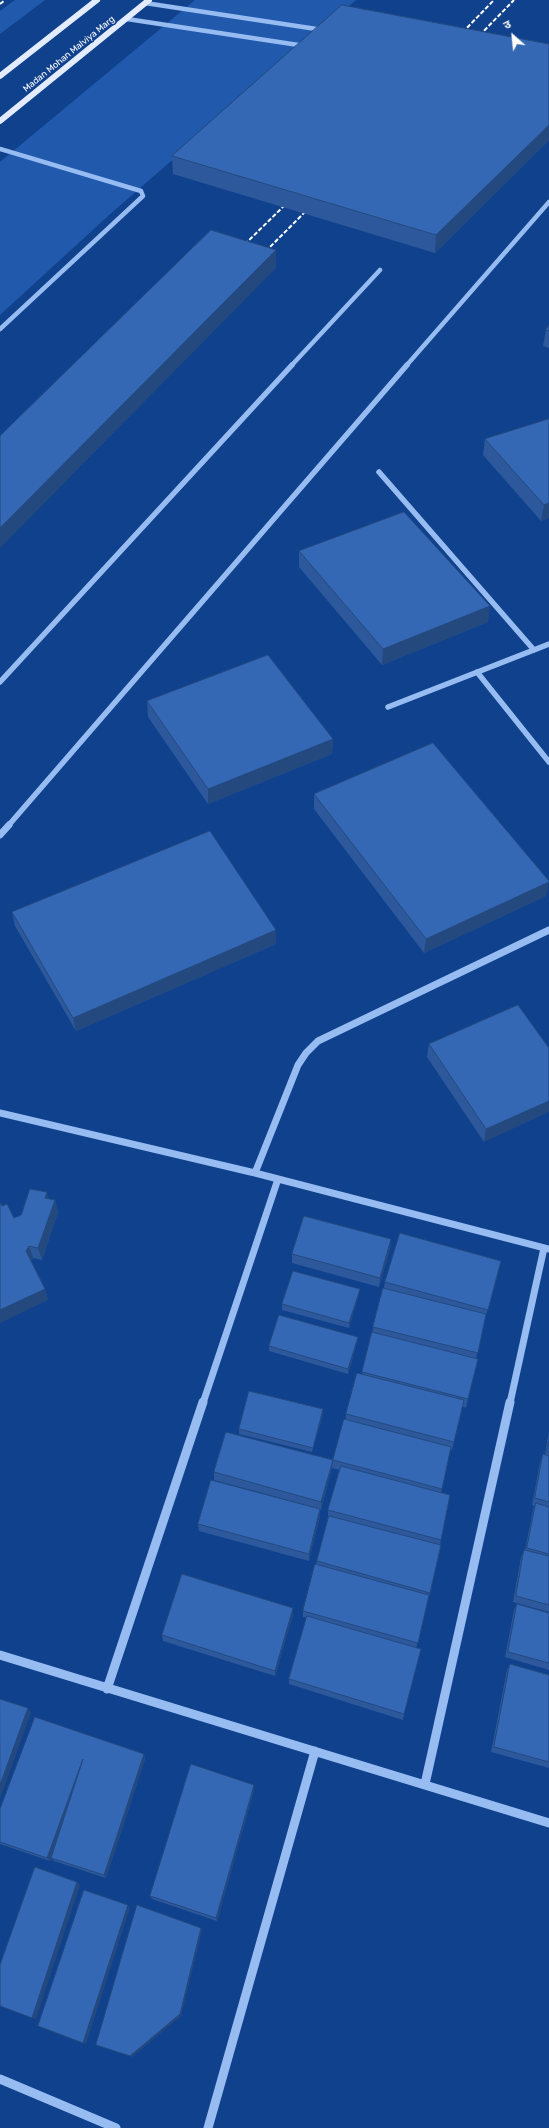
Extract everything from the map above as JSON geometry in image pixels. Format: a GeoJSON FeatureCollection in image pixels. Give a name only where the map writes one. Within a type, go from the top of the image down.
{"type":"FeatureCollection","features":[{"type":"Feature","properties":{"kind":"main road"},"geometry":{"type":"LineString","coordinates":[[0,76],[97,0]]}},
{"type":"Feature","properties":{"kind":"main road","name":"Madan Mohan Malviya Marg"},"geometry":{"type":"LineString","coordinates":[[0,121],[147,2]]}},
{"type":"Feature","properties":{"kind":"street"},"geometry":{"type":"LineString","coordinates":[[147,2],[326,30]]}},
{"type":"Feature","properties":{"kind":"street"},"geometry":{"type":"LineString","coordinates":[[127,19],[314,47]]}},
{"type":"Feature","properties":{"kind":"street"},"geometry":{"type":"LineString","coordinates":[[0,149],[141,191],[143,196],[0,329]]}},
{"type":"Feature","properties":{"kind":"street"},"geometry":{"type":"LineString","coordinates":[[0,835],[549,202]]}},
{"type":"Feature","properties":{"kind":"street"},"geometry":{"type":"LineString","coordinates":[[0,682],[380,270]]}},
{"type":"Feature","properties":{"kind":"street"},"geometry":{"type":"LineString","coordinates":[[379,472],[534,650]]}},
{"type":"Feature","properties":{"kind":"street"},"geometry":{"type":"LineString","coordinates":[[388,707],[549,644]]}},
{"type":"Feature","properties":{"kind":"street"},"geometry":{"type":"LineString","coordinates":[[477,672],[549,762]]}},
{"type":"Feature","properties":{"kind":"street"},"geometry":{"type":"LineString","coordinates":[[255,1173],[298,1065],[306,1053],[318,1041],[549,930]]}},
{"type":"Feature","properties":{"kind":"street"},"geometry":{"type":"LineString","coordinates":[[0,1113],[255,1173],[546,1249],[425,1784]]}},
{"type":"Feature","properties":{"kind":"street"},"geometry":{"type":"LineString","coordinates":[[107,1689],[278,1179]]}},
{"type":"Feature","properties":{"kind":"street"},"geometry":{"type":"LineString","coordinates":[[0,1655],[107,1689],[425,1784],[549,1823]]}},
{"type":"Feature","properties":{"kind":"street"},"geometry":{"type":"LineString","coordinates":[[208,2128],[315,1751]]}},
{"type":"Feature","properties":{"kind":"street"},"geometry":{"type":"LineString","coordinates":[[0,2079],[116,2128]]}},
{"type":"Feature","properties":{"kind":"shaded area"},"geometry":{"type":"Polygon","coordinates":[[[15,0],[45,0],[0,34],[0,11],[15,0]]]}},
{"type":"Feature","properties":{"kind":"shaded area"},"geometry":{"type":"Polygon","coordinates":[[[195,0],[356,0],[108,216],[0,315],[0,162],[195,0]]]}},
{"type":"Feature","properties":{"kind":"building"},"geometry":{"type":"Polygon","coordinates":[[[342,5],[549,44],[549,125],[436,235],[172,156],[342,5]]]}},
{"type":"Feature","properties":{"kind":"building"},"geometry":{"type":"Polygon","coordinates":[[[211,230],[276,250],[0,528],[0,436],[211,230]]]}},
{"type":"Feature","properties":{"kind":"building"},"geometry":{"type":"Polygon","coordinates":[[[549,419],[549,503],[544,505],[485,439],[549,419]]]}},
{"type":"Feature","properties":{"kind":"building"},"geometry":{"type":"Polygon","coordinates":[[[404,512],[490,606],[383,649],[299,551],[404,512]]]}},
{"type":"Feature","properties":{"kind":"building"},"geometry":{"type":"Polygon","coordinates":[[[268,655],[333,739],[208,789],[147,701],[268,655]]]}},
{"type":"Feature","properties":{"kind":"building"},"geometry":{"type":"Polygon","coordinates":[[[433,743],[549,882],[426,939],[314,794],[433,743]]]}},
{"type":"Feature","properties":{"kind":"building"},"geometry":{"type":"Polygon","coordinates":[[[210,831],[276,930],[73,1018],[12,912],[210,831]]]}},
{"type":"Feature","properties":{"kind":"building"},"geometry":{"type":"Polygon","coordinates":[[[518,1005],[549,1048],[549,1101],[486,1129],[429,1044],[518,1005]]]}},
{"type":"Feature","properties":{"kind":"building"},"geometry":{"type":"Polygon","coordinates":[[[30,1189],[47,1192],[45,1198],[55,1200],[38,1248],[29,1246],[26,1251],[45,1289],[0,1310],[0,1202],[2,1206],[7,1204],[14,1218],[21,1215],[30,1189]]]}},
{"type":"Feature","properties":{"kind":"building"},"geometry":{"type":"Polygon","coordinates":[[[304,1216],[391,1239],[380,1278],[292,1254],[304,1216]]]}},
{"type":"Feature","properties":{"kind":"building"},"geometry":{"type":"Polygon","coordinates":[[[400,1233],[501,1261],[488,1310],[385,1282],[400,1233]]]}},
{"type":"Feature","properties":{"kind":"building"},"geometry":{"type":"Polygon","coordinates":[[[293,1271],[360,1289],[349,1323],[282,1304],[293,1271]]]}},
{"type":"Feature","properties":{"kind":"building"},"geometry":{"type":"Polygon","coordinates":[[[383,1288],[486,1314],[478,1353],[373,1327],[383,1288]]]}},
{"type":"Feature","properties":{"kind":"building"},"geometry":{"type":"Polygon","coordinates":[[[279,1315],[358,1337],[348,1369],[269,1346],[279,1315]]]}},
{"type":"Feature","properties":{"kind":"building"},"geometry":{"type":"Polygon","coordinates":[[[372,1332],[478,1359],[468,1399],[362,1372],[372,1332]]]}},
{"type":"Feature","properties":{"kind":"building"},"geometry":{"type":"Polygon","coordinates":[[[357,1373],[464,1400],[454,1442],[346,1414],[357,1373]]]}},
{"type":"Feature","properties":{"kind":"building"},"geometry":{"type":"Polygon","coordinates":[[[249,1391],[323,1409],[313,1448],[239,1429],[249,1391]]]}},
{"type":"Feature","properties":{"kind":"building"},"geometry":{"type":"Polygon","coordinates":[[[344,1419],[451,1447],[442,1489],[333,1460],[344,1419]]]}},
{"type":"Feature","properties":{"kind":"building"},"geometry":{"type":"Polygon","coordinates":[[[226,1432],[333,1460],[321,1502],[214,1472],[226,1432]]]}},
{"type":"Feature","properties":{"kind":"building"},"geometry":{"type":"Polygon","coordinates":[[[549,1441],[549,1453],[547,1452],[549,1441]]]}},
{"type":"Feature","properties":{"kind":"building"},"geometry":{"type":"Polygon","coordinates":[[[543,1454],[549,1456],[549,1502],[535,1498],[543,1454]]]}},
{"type":"Feature","properties":{"kind":"building"},"geometry":{"type":"Polygon","coordinates":[[[341,1466],[450,1495],[441,1540],[328,1510],[341,1466]]]}},
{"type":"Feature","properties":{"kind":"building"},"geometry":{"type":"Polygon","coordinates":[[[211,1480],[320,1509],[309,1554],[198,1524],[211,1480]]]}},
{"type":"Feature","properties":{"kind":"building"},"geometry":{"type":"Polygon","coordinates":[[[536,1503],[549,1507],[549,1554],[527,1548],[536,1503]]]}},
{"type":"Feature","properties":{"kind":"building"},"geometry":{"type":"Polygon","coordinates":[[[329,1516],[441,1545],[430,1593],[317,1561],[329,1516]]]}},
{"type":"Feature","properties":{"kind":"building"},"geometry":{"type":"Polygon","coordinates":[[[524,1550],[549,1556],[549,1605],[516,1596],[524,1550]]]}},
{"type":"Feature","properties":{"kind":"building"},"geometry":{"type":"Polygon","coordinates":[[[315,1564],[429,1595],[418,1643],[303,1611],[315,1564]]]}},
{"type":"Feature","properties":{"kind":"building"},"geometry":{"type":"Polygon","coordinates":[[[182,1574],[293,1608],[275,1671],[162,1635],[182,1574]]]}},
{"type":"Feature","properties":{"kind":"building"},"geometry":{"type":"Polygon","coordinates":[[[517,1604],[549,1613],[549,1663],[508,1652],[517,1604]]]}},
{"type":"Feature","properties":{"kind":"building"},"geometry":{"type":"Polygon","coordinates":[[[307,1616],[421,1649],[404,1714],[289,1679],[307,1616]]]}},
{"type":"Feature","properties":{"kind":"building"},"geometry":{"type":"Polygon","coordinates":[[[510,1664],[549,1675],[549,1762],[494,1747],[510,1664]]]}},
{"type":"Feature","properties":{"kind":"building"},"geometry":{"type":"Polygon","coordinates":[[[0,1699],[28,1708],[0,1785],[0,1699]]]}},
{"type":"Feature","properties":{"kind":"building"},"geometry":{"type":"Polygon","coordinates":[[[35,1717],[144,1754],[104,1875],[51,1858],[83,1759],[47,1858],[0,1842],[0,1809],[35,1717]]]}},
{"type":"Feature","properties":{"kind":"building"},"geometry":{"type":"Polygon","coordinates":[[[191,1764],[254,1785],[216,1918],[150,1896],[191,1764]]]}},
{"type":"Feature","properties":{"kind":"building"},"geometry":{"type":"Polygon","coordinates":[[[35,1867],[77,1882],[32,2018],[0,2006],[0,1965],[35,1867]]]}},
{"type":"Feature","properties":{"kind":"building"},"geometry":{"type":"Polygon","coordinates":[[[84,1890],[128,1905],[83,2043],[38,2026],[84,1890]]]}},
{"type":"Feature","properties":{"kind":"building"},"geometry":{"type":"Polygon","coordinates":[[[137,1905],[201,1928],[180,2014],[130,2056],[96,2045],[137,1905]]]}},
{"type":"Feature","properties":{"kind":"railway"},"geometry":{"type":"LineString","coordinates":[[0,4],[5,0]]}},
{"type":"Feature","properties":{"kind":"railway"},"geometry":{"type":"LineString","coordinates":[[458,37],[494,0]]}},
{"type":"Feature","properties":{"kind":"railway"},"geometry":{"type":"LineString","coordinates":[[475,40],[514,0]]}},
{"type":"Feature","properties":{"kind":"railway"},"geometry":{"type":"LineString","coordinates":[[240,249],[290,200]]}},
{"type":"Feature","properties":{"kind":"railway"},"geometry":{"type":"LineString","coordinates":[[261,256],[312,205]]}}]}
